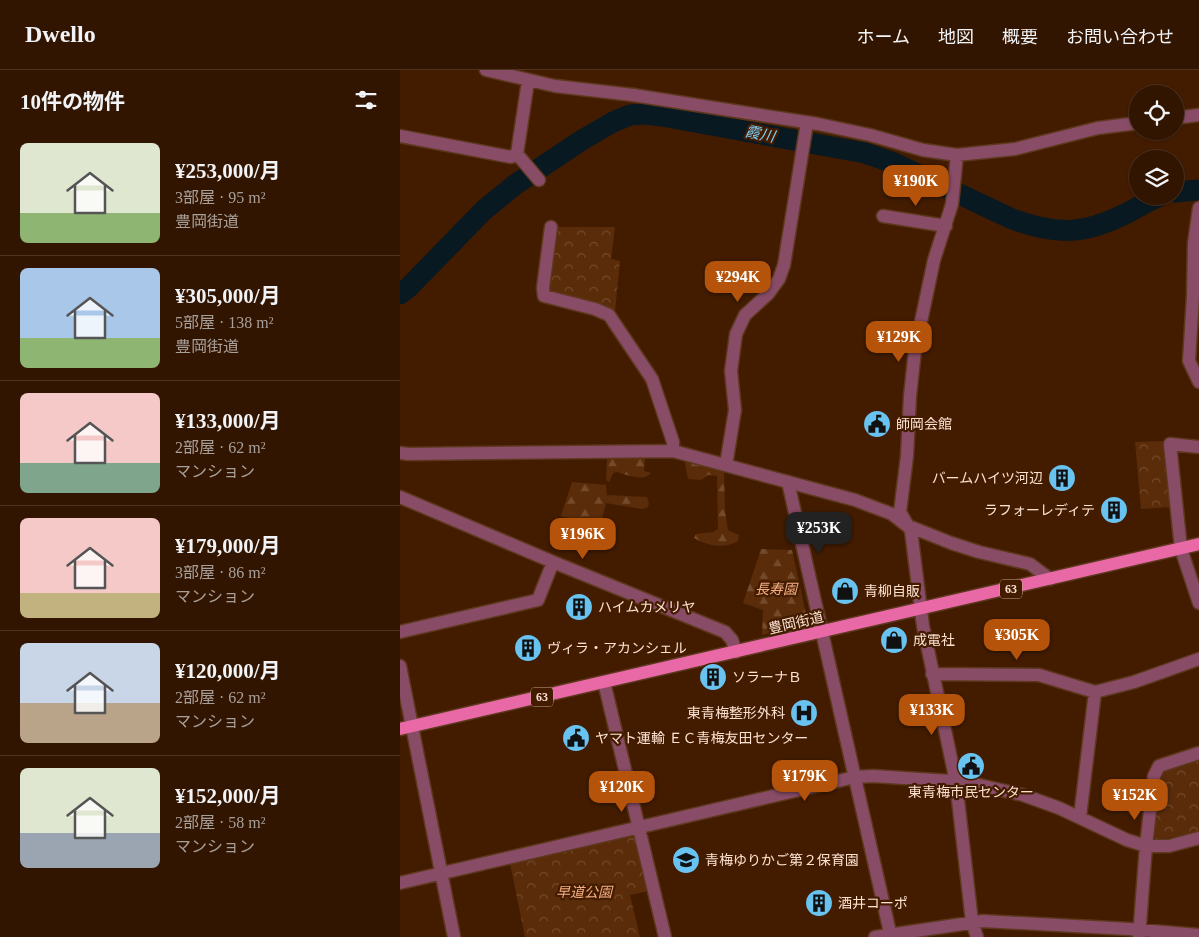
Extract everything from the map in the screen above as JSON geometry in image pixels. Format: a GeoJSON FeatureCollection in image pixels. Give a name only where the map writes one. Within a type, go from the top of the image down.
{"type":"FeatureCollection","features":[{"type":"Feature","properties":{"kind":"main road","name":"豊岡街道"},"geometry":{"type":"LineString","coordinates":[[406,728],[1199,544]]}},
{"type":"Feature","properties":{"kind":"street"},"geometry":{"type":"LineString","coordinates":[[486,70],[528,81],[571,89],[633,95],[806,128],[870,135],[923,150],[957,155],[1015,149],[1098,128],[1129,124]]}},
{"type":"Feature","properties":{"kind":"street"},"geometry":{"type":"LineString","coordinates":[[528,81],[517,154],[539,180]]}},
{"type":"Feature","properties":{"kind":"street"},"geometry":{"type":"LineString","coordinates":[[1184,117],[1199,115]]}},
{"type":"Feature","properties":{"kind":"street"},"geometry":{"type":"LineString","coordinates":[[726,465],[735,410],[731,371],[736,334],[745,315],[768,294],[778,279],[784,265],[806,128]]}},
{"type":"Feature","properties":{"kind":"street"},"geometry":{"type":"LineString","coordinates":[[400,136],[511,157],[517,154]]}},
{"type":"Feature","properties":{"kind":"street"},"geometry":{"type":"LineString","coordinates":[[957,155],[953,201],[924,300],[912,368],[907,456],[900,512],[906,525],[950,543],[1030,564],[1050,579]]}},
{"type":"Feature","properties":{"kind":"street"},"geometry":{"type":"LineString","coordinates":[[1199,208],[1194,243],[1189,362],[1199,382]]}},
{"type":"Feature","properties":{"kind":"street"},"geometry":{"type":"LineString","coordinates":[[883,216],[946,226]]}},
{"type":"Feature","properties":{"kind":"street"},"geometry":{"type":"LineString","coordinates":[[551,228],[543,288],[544,296],[609,315],[652,379],[673,442],[673,451]]}},
{"type":"Feature","properties":{"kind":"street"},"geometry":{"type":"LineString","coordinates":[[1199,447],[1170,444],[1181,549],[1199,603]]}},
{"type":"Feature","properties":{"kind":"street"},"geometry":{"type":"LineString","coordinates":[[400,453],[673,451],[863,502],[892,514],[906,525],[911,531],[920,610],[956,782],[972,922],[977,937]]}},
{"type":"Feature","properties":{"kind":"street"},"geometry":{"type":"LineString","coordinates":[[788,482],[891,936]]}},
{"type":"Feature","properties":{"kind":"street"},"geometry":{"type":"LineString","coordinates":[[400,497],[725,632],[732,640],[736,652]]}},
{"type":"Feature","properties":{"kind":"street"},"geometry":{"type":"LineString","coordinates":[[400,632],[538,600],[553,562]]}},
{"type":"Feature","properties":{"kind":"street"},"geometry":{"type":"LineString","coordinates":[[932,674],[1039,675],[1096,692],[1134,682],[1199,659]]}},
{"type":"Feature","properties":{"kind":"street"},"geometry":{"type":"LineString","coordinates":[[400,666],[406,728],[441,873],[454,937]]}},
{"type":"Feature","properties":{"kind":"street"},"geometry":{"type":"LineString","coordinates":[[604,682],[665,937]]}},
{"type":"Feature","properties":{"kind":"street"},"geometry":{"type":"LineString","coordinates":[[1080,817],[1096,692]]}},
{"type":"Feature","properties":{"kind":"street"},"geometry":{"type":"LineString","coordinates":[[1139,934],[1154,776],[1159,766],[1199,753]]}},
{"type":"Feature","properties":{"kind":"street"},"geometry":{"type":"LineString","coordinates":[[400,883],[855,777],[873,776],[966,782],[1023,795],[1059,808],[1127,840],[1146,846],[1169,846],[1199,838]]}},
{"type":"Feature","properties":{"kind":"street"},"geometry":{"type":"LineString","coordinates":[[875,937],[983,921],[1139,934],[1199,935]]}},
{"type":"Feature","properties":{"kind":"green space"},"geometry":{"type":"Polygon","coordinates":[[[554,227],[615,227],[611,259],[620,261],[615,311],[549,293],[546,288],[554,227]]]}},
{"type":"Feature","properties":{"kind":"green space"},"geometry":{"type":"Polygon","coordinates":[[[1163,441],[1171,507],[1141,509],[1135,442],[1163,441]]]}},
{"type":"Feature","properties":{"kind":"green space"},"geometry":{"type":"Polygon","coordinates":[[[607,457],[645,457],[644,471],[651,473],[648,476],[640,477],[617,472],[613,473],[609,482],[606,480],[607,457]]]}},
{"type":"Feature","properties":{"kind":"green space"},"geometry":{"type":"Polygon","coordinates":[[[687,461],[724,470],[725,511],[728,530],[739,535],[738,541],[716,546],[694,538],[696,534],[713,532],[718,529],[717,476],[708,475],[701,480],[688,479],[685,463],[687,461]]]}},
{"type":"Feature","properties":{"kind":"green space"},"geometry":{"type":"Polygon","coordinates":[[[572,482],[606,485],[607,495],[647,497],[649,504],[647,508],[641,509],[606,503],[600,526],[561,516],[572,482]]]}},
{"type":"Feature","properties":{"kind":"green space","name":"長寿園"},"geometry":{"type":"Polygon","coordinates":[[[761,549],[792,550],[806,614],[799,626],[762,635],[763,610],[743,603],[761,549]]]}},
{"type":"Feature","properties":{"kind":"green space"},"geometry":{"type":"Polygon","coordinates":[[[1199,759],[1199,831],[1175,837],[1156,839],[1152,834],[1160,776],[1166,769],[1199,759]]]}},
{"type":"Feature","properties":{"kind":"green space","name":"早道公園"},"geometry":{"type":"Polygon","coordinates":[[[632,835],[636,837],[649,891],[630,895],[640,937],[525,937],[510,863],[632,835]]]}},
{"type":"Feature","properties":{"kind":"waterway","name":"霞川"},"geometry":{"type":"LineString","coordinates":[[400,294],[484,210],[516,184],[582,140],[613,122],[630,115],[662,116],[865,153],[894,163],[1012,219],[1042,228],[1069,230],[1096,226],[1142,205]]}},
{"type":"Feature","properties":{"kind":"waterway","name":"霞川"},"geometry":{"type":"LineString","coordinates":[[1184,191],[1199,190]]}},
{"type":"Feature","properties":{"kind":"place","name":"師岡会館"},"geometry":{"type":"Point","coordinates":[877,424]}},
{"type":"Feature","properties":{"kind":"place","name":"バームハイツ河辺"},"geometry":{"type":"Point","coordinates":[1062,478]}},
{"type":"Feature","properties":{"kind":"place","name":"ラフォーレディテ"},"geometry":{"type":"Point","coordinates":[1114,510]}},
{"type":"Feature","properties":{"kind":"place","name":"青柳自販"},"geometry":{"type":"Point","coordinates":[845,591]}},
{"type":"Feature","properties":{"kind":"place","name":"ハイムカメリヤ"},"geometry":{"type":"Point","coordinates":[579,607]}},
{"type":"Feature","properties":{"kind":"place","name":"成電社"},"geometry":{"type":"Point","coordinates":[894,640]}},
{"type":"Feature","properties":{"kind":"place","name":"ヴィラ・アカンシェル"},"geometry":{"type":"Point","coordinates":[528,648]}},
{"type":"Feature","properties":{"kind":"place","name":"ソラーナＢ"},"geometry":{"type":"Point","coordinates":[713,677]}},
{"type":"Feature","properties":{"kind":"place","name":"東青梅整形外科"},"geometry":{"type":"Point","coordinates":[804,713]}},
{"type":"Feature","properties":{"kind":"place","name":"ヤマト運輸 ＥＣ青梅友田センター"},"geometry":{"type":"Point","coordinates":[576,738]}},
{"type":"Feature","properties":{"kind":"place","name":"東青梅市民センター"},"geometry":{"type":"Point","coordinates":[971,766]}},
{"type":"Feature","properties":{"kind":"place","name":"青梅ゆりかご第２保育園"},"geometry":{"type":"Point","coordinates":[686,860]}},
{"type":"Feature","properties":{"kind":"place","name":"酒井コーポ"},"geometry":{"type":"Point","coordinates":[819,903]}}]}
